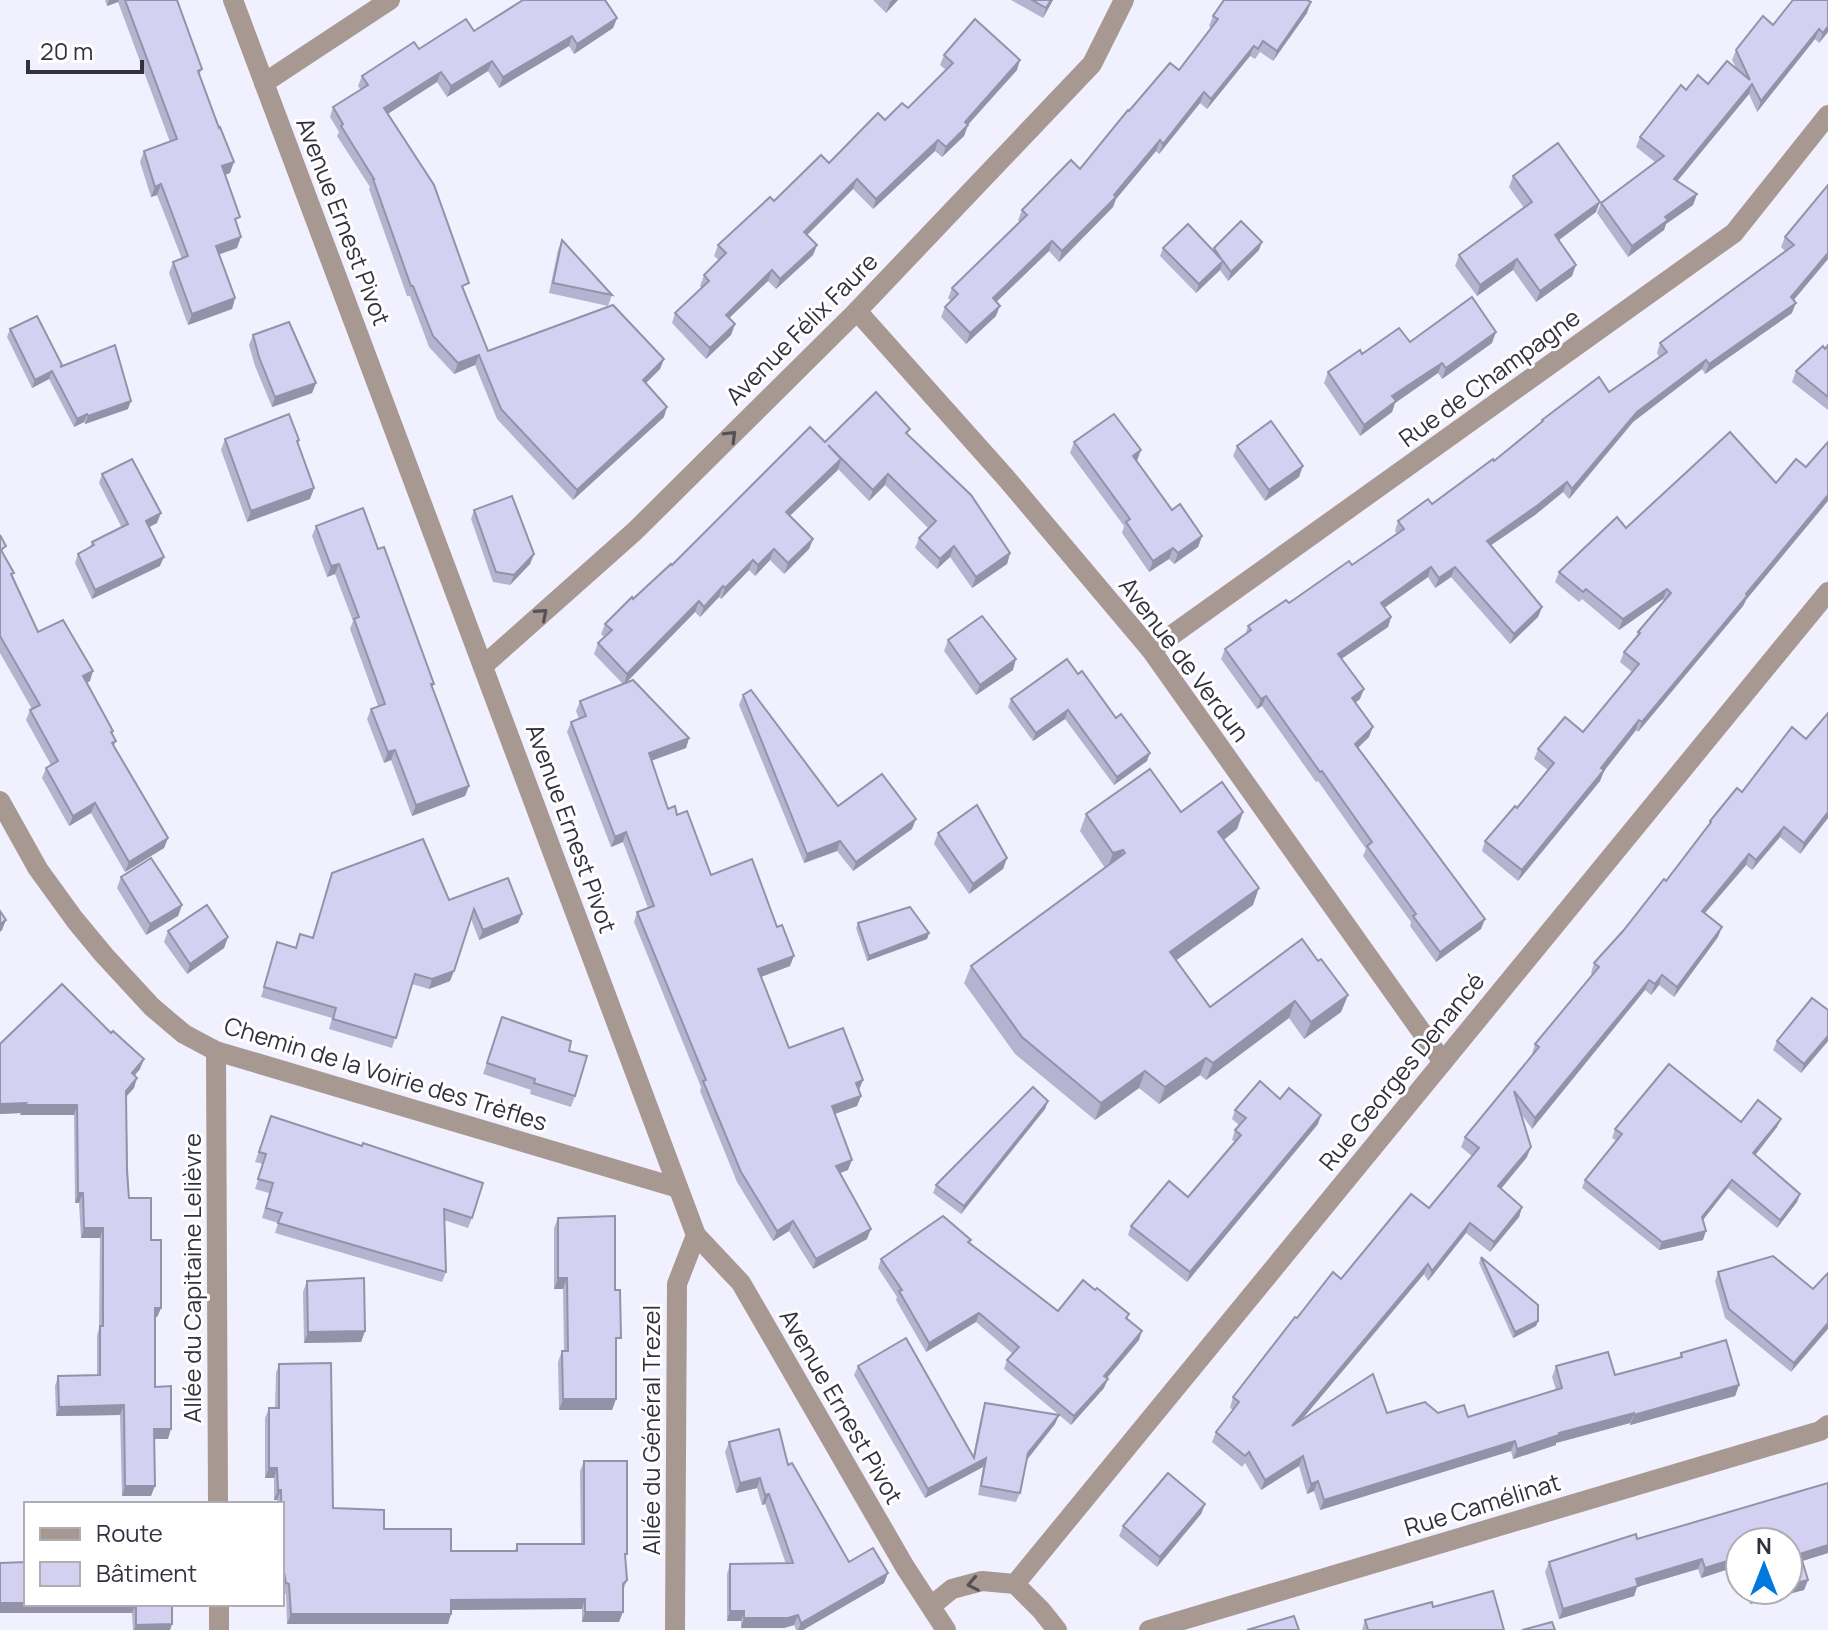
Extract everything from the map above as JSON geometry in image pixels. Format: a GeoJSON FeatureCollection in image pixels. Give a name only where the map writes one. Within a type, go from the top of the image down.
{"type":"FeatureCollection","features":[{"type":"Feature","properties":{"kind":"street","name":"Avenue Ernest Pivot"},"geometry":{"type":"LineString","coordinates":[[233,0],[696,1235],[741,1283],[905,1567],[946,1630]]}},
{"type":"Feature","properties":{"kind":"street"},"geometry":{"type":"LineString","coordinates":[[264,83],[390,0]]}},
{"type":"Feature","properties":{"kind":"street","name":"Avenue Félix Faure"},"geometry":{"type":"LineString","coordinates":[[483,666],[635,531],[857,311],[1092,64],[1124,0]]}},
{"type":"Feature","properties":{"kind":"street","name":"Rue de Champagne"},"geometry":{"type":"LineString","coordinates":[[1151,650],[1734,233],[1828,115]]}},
{"type":"Feature","properties":{"kind":"street","name":"Avenue de Verdun"},"geometry":{"type":"LineString","coordinates":[[857,311],[1006,478],[1151,650],[1443,1062]]}},
{"type":"Feature","properties":{"kind":"street","name":"Rue Georges Denancé"},"geometry":{"type":"LineString","coordinates":[[1015,1584],[1828,592]]}},
{"type":"Feature","properties":{"kind":"street","name":"Chemin de la Voirie des Trèfles"},"geometry":{"type":"LineString","coordinates":[[0,801],[38,869],[75,920],[152,1007],[184,1034],[216,1051],[678,1188]]}},
{"type":"Feature","properties":{"kind":"street","name":"Allée du Capitaine Lelièvre"},"geometry":{"type":"LineString","coordinates":[[216,1051],[218,1502]]}},
{"type":"Feature","properties":{"kind":"street","name":"Allée du Général Trezel"},"geometry":{"type":"LineString","coordinates":[[675,1630],[677,1284],[696,1235]]}},
{"type":"Feature","properties":{"kind":"street","name":"Rue Camélinat"},"geometry":{"type":"LineString","coordinates":[[1149,1630],[1820,1431],[1828,1425]]}},
{"type":"Feature","properties":{"kind":"street"},"geometry":{"type":"LineString","coordinates":[[931,1606],[952,1589],[982,1581],[1015,1584],[1057,1630]]}},
{"type":"Feature","properties":{"kind":"street"},"geometry":{"type":"LineString","coordinates":[[219,1606],[219,1630]]}},
{"type":"Feature","properties":{"kind":"building"},"geometry":{"type":"Polygon","coordinates":[[[125,0],[177,0],[202,69],[198,71],[234,162],[222,166],[240,217],[235,219],[241,237],[216,246],[235,298],[192,314],[173,262],[188,256],[161,184],[155,187],[144,151],[177,139],[125,0]]]}},
{"type":"Feature","properties":{"kind":"building"},"geometry":{"type":"Polygon","coordinates":[[[523,0],[605,0],[617,18],[577,44],[572,36],[503,77],[492,61],[451,86],[441,72],[384,108],[434,185],[469,283],[462,286],[488,351],[613,305],[664,359],[643,380],[667,407],[577,490],[501,409],[479,355],[458,363],[433,336],[411,286],[374,179],[341,126],[343,124],[333,107],[368,85],[362,76],[414,42],[419,49],[466,19],[474,31],[523,0]]]}},
{"type":"Feature","properties":{"kind":"building"},"geometry":{"type":"Polygon","coordinates":[[[1032,0],[1051,0],[1046,8],[1032,0]]]}},
{"type":"Feature","properties":{"kind":"building"},"geometry":{"type":"Polygon","coordinates":[[[1224,0],[1311,2],[1277,51],[1263,41],[1258,49],[1254,46],[1211,99],[1204,92],[1163,144],[1160,140],[1114,195],[1116,197],[1062,251],[1052,241],[993,298],[1000,306],[970,333],[945,307],[958,294],[952,288],[1027,215],[1022,210],[1071,160],[1080,169],[1170,63],[1179,70],[1218,19],[1213,16],[1224,0]]]}},
{"type":"Feature","properties":{"kind":"building"},"geometry":{"type":"Polygon","coordinates":[[[1793,0],[1828,0],[1828,26],[1823,33],[1819,29],[1761,101],[1752,84],[1674,179],[1697,194],[1632,246],[1601,203],[1664,156],[1640,137],[1681,85],[1686,90],[1698,75],[1708,84],[1727,61],[1750,80],[1736,50],[1763,16],[1773,25],[1793,0]]]}},
{"type":"Feature","properties":{"kind":"building"},"geometry":{"type":"Polygon","coordinates":[[[975,19],[1020,60],[965,122],[968,125],[946,147],[938,140],[876,199],[857,179],[804,232],[817,245],[780,279],[772,270],[726,315],[735,324],[710,348],[675,313],[709,281],[704,275],[726,253],[718,245],[770,197],[774,201],[821,155],[829,163],[878,113],[885,120],[902,103],[908,108],[953,63],[944,55],[975,19]]]}},
{"type":"Feature","properties":{"kind":"building"},"geometry":{"type":"Polygon","coordinates":[[[1558,143],[1600,202],[1555,235],[1576,265],[1540,291],[1517,259],[1480,285],[1459,255],[1532,202],[1513,176],[1558,143]]]}},
{"type":"Feature","properties":{"kind":"building"},"geometry":{"type":"Polygon","coordinates":[[[1828,185],[1828,253],[1791,297],[1796,303],[1709,364],[1706,360],[1637,412],[1572,489],[1567,482],[1487,541],[1542,607],[1514,634],[1455,567],[1439,578],[1431,567],[1381,603],[1391,617],[1338,654],[1364,689],[1352,698],[1373,727],[1355,744],[1485,919],[1440,952],[1367,846],[1372,842],[1322,771],[1266,696],[1261,699],[1225,649],[1251,630],[1248,626],[1286,600],[1289,603],[1349,561],[1352,565],[1404,529],[1398,521],[1428,499],[1432,504],[1494,461],[1599,377],[1609,392],[1667,352],[1660,343],[1794,245],[1785,237],[1828,185]]]}},
{"type":"Feature","properties":{"kind":"building"},"geometry":{"type":"Polygon","coordinates":[[[1241,221],[1262,242],[1231,272],[1223,261],[1199,284],[1163,248],[1188,224],[1222,260],[1214,248],[1241,221]]]}},
{"type":"Feature","properties":{"kind":"building"},"geometry":{"type":"Polygon","coordinates":[[[562,240],[612,295],[553,283],[562,240]]]}},
{"type":"Feature","properties":{"kind":"building"},"geometry":{"type":"Polygon","coordinates":[[[1472,297],[1496,332],[1446,368],[1442,363],[1392,396],[1396,401],[1364,425],[1328,372],[1360,350],[1362,354],[1399,328],[1410,342],[1472,297]]]}},
{"type":"Feature","properties":{"kind":"building"},"geometry":{"type":"Polygon","coordinates":[[[37,316],[62,365],[60,367],[115,345],[131,401],[77,419],[52,371],[35,380],[10,329],[37,316]]]}},
{"type":"Feature","properties":{"kind":"building"},"geometry":{"type":"Polygon","coordinates":[[[289,322],[316,383],[275,397],[253,335],[289,322]]]}},
{"type":"Feature","properties":{"kind":"building"},"geometry":{"type":"Polygon","coordinates":[[[1828,345],[1828,397],[1796,371],[1828,345]]]}},
{"type":"Feature","properties":{"kind":"building"},"geometry":{"type":"Polygon","coordinates":[[[876,392],[910,429],[906,433],[971,495],[1010,553],[976,577],[954,546],[940,559],[919,538],[936,521],[888,474],[873,490],[828,445],[841,459],[786,512],[813,539],[788,563],[774,549],[758,565],[753,560],[704,607],[699,601],[627,674],[598,643],[612,630],[605,624],[632,597],[672,565],[810,427],[825,442],[876,392]]]}},
{"type":"Feature","properties":{"kind":"building"},"geometry":{"type":"Polygon","coordinates":[[[289,414],[314,488],[251,511],[225,439],[289,414]]]}},
{"type":"Feature","properties":{"kind":"building"},"geometry":{"type":"Polygon","coordinates":[[[1114,414],[1141,450],[1133,456],[1172,510],[1180,504],[1202,536],[1178,553],[1173,548],[1153,561],[1126,522],[1130,519],[1074,442],[1114,414]]]}},
{"type":"Feature","properties":{"kind":"building"},"geometry":{"type":"Polygon","coordinates":[[[1271,421],[1303,466],[1269,490],[1237,446],[1271,421]]]}},
{"type":"Feature","properties":{"kind":"building"},"geometry":{"type":"Polygon","coordinates":[[[1730,432],[1776,483],[1796,459],[1806,467],[1828,442],[1828,495],[1642,722],[1639,720],[1601,768],[1604,770],[1522,870],[1485,841],[1554,763],[1538,749],[1565,717],[1583,732],[1639,664],[1624,652],[1671,593],[1667,589],[1623,619],[1559,572],[1617,517],[1626,528],[1730,432]]]}},
{"type":"Feature","properties":{"kind":"building"},"geometry":{"type":"Polygon","coordinates":[[[132,459],[161,513],[146,521],[164,557],[95,590],[78,554],[94,545],[92,542],[128,524],[102,474],[132,459]]]}},
{"type":"Feature","properties":{"kind":"building"},"geometry":{"type":"Polygon","coordinates":[[[512,496],[534,554],[514,575],[496,572],[474,510],[512,496]]]}},
{"type":"Feature","properties":{"kind":"building"},"geometry":{"type":"Polygon","coordinates":[[[363,508],[378,549],[384,547],[469,786],[416,805],[395,750],[388,752],[371,709],[385,704],[354,619],[359,617],[339,564],[331,566],[316,526],[363,508]]]}},
{"type":"Feature","properties":{"kind":"building"},"geometry":{"type":"Polygon","coordinates":[[[0,535],[6,546],[1,550],[38,632],[63,620],[93,671],[83,676],[113,731],[116,741],[112,743],[168,838],[129,862],[95,803],[73,816],[46,768],[58,761],[30,710],[40,705],[0,636],[0,535]]]}},
{"type":"Feature","properties":{"kind":"building"},"geometry":{"type":"Polygon","coordinates":[[[982,616],[1016,659],[980,685],[948,640],[982,616]]]}},
{"type":"Feature","properties":{"kind":"building"},"geometry":{"type":"Polygon","coordinates":[[[1067,659],[1078,674],[1082,671],[1116,718],[1121,714],[1150,753],[1117,777],[1068,710],[1036,733],[1011,699],[1067,659]]]}},
{"type":"Feature","properties":{"kind":"building"},"geometry":{"type":"Polygon","coordinates":[[[633,680],[689,738],[649,753],[668,809],[675,806],[677,815],[687,811],[711,875],[752,859],[777,927],[782,925],[794,956],[758,969],[789,1048],[843,1028],[863,1080],[856,1083],[861,1096],[832,1106],[852,1160],[836,1166],[871,1229],[816,1259],[793,1221],[777,1231],[741,1172],[637,912],[654,906],[626,832],[615,837],[571,722],[586,716],[580,701],[633,680]]]}},
{"type":"Feature","properties":{"kind":"building"},"geometry":{"type":"Polygon","coordinates":[[[751,690],[838,806],[882,774],[916,819],[856,862],[840,841],[807,854],[743,695],[751,690]]]}},
{"type":"Feature","properties":{"kind":"building"},"geometry":{"type":"Polygon","coordinates":[[[1828,713],[1828,812],[1804,843],[1784,827],[1756,860],[1749,854],[1702,911],[1722,927],[1677,987],[1662,975],[1655,984],[1649,980],[1535,1118],[1514,1091],[1531,1147],[1498,1186],[1522,1207],[1494,1242],[1470,1223],[1432,1271],[1428,1264],[1292,1426],[1373,1374],[1387,1413],[1425,1402],[1438,1413],[1464,1405],[1468,1417],[1562,1388],[1556,1366],[1608,1352],[1615,1375],[1682,1357],[1681,1353],[1726,1340],[1739,1385],[1559,1433],[1517,1449],[1515,1441],[1324,1500],[1318,1481],[1311,1484],[1303,1456],[1265,1480],[1249,1452],[1245,1456],[1216,1432],[1239,1402],[1233,1397],[1333,1272],[1341,1279],[1411,1194],[1429,1208],[1479,1148],[1465,1137],[1539,1047],[1535,1044],[1599,967],[1594,963],[1664,879],[1666,881],[1737,788],[1742,792],[1792,727],[1806,739],[1828,713]]]}},
{"type":"Feature","properties":{"kind":"building"},"geometry":{"type":"Polygon","coordinates":[[[1150,769],[1181,812],[1222,782],[1243,812],[1218,832],[1259,888],[1170,952],[1210,1007],[1302,939],[1348,995],[1311,1022],[1295,1001],[1213,1063],[1206,1058],[1165,1087],[1145,1071],[1101,1103],[1022,1037],[971,966],[1125,853],[1123,850],[1113,853],[1086,814],[1150,769]]]}},
{"type":"Feature","properties":{"kind":"building"},"geometry":{"type":"Polygon","coordinates":[[[977,805],[1007,858],[973,884],[938,833],[977,805]]]}},
{"type":"Feature","properties":{"kind":"building"},"geometry":{"type":"Polygon","coordinates":[[[423,839],[449,900],[508,878],[522,914],[483,930],[474,909],[454,971],[432,979],[415,974],[396,1038],[333,1019],[336,1008],[264,987],[277,942],[296,948],[300,934],[313,938],[332,873],[423,839]]]}},
{"type":"Feature","properties":{"kind":"building"},"geometry":{"type":"Polygon","coordinates":[[[151,858],[182,905],[150,924],[121,877],[151,858]]]}},
{"type":"Feature","properties":{"kind":"building"},"geometry":{"type":"Polygon","coordinates":[[[207,905],[228,937],[190,964],[168,931],[207,905]]]}},
{"type":"Feature","properties":{"kind":"building"},"geometry":{"type":"Polygon","coordinates":[[[910,907],[929,933],[869,956],[858,923],[910,907]]]}},
{"type":"Feature","properties":{"kind":"building"},"geometry":{"type":"Polygon","coordinates":[[[62,984],[111,1033],[113,1031],[144,1059],[132,1073],[137,1078],[126,1091],[127,1172],[129,1198],[151,1198],[151,1240],[161,1240],[161,1308],[155,1308],[155,1387],[171,1386],[171,1429],[154,1429],[155,1486],[125,1486],[124,1405],[59,1407],[58,1376],[100,1375],[100,1326],[103,1326],[103,1228],[84,1228],[83,1193],[78,1193],[77,1105],[0,1104],[0,1044],[62,984]]]}},
{"type":"Feature","properties":{"kind":"building"},"geometry":{"type":"Polygon","coordinates":[[[1812,998],[1828,1010],[1828,1036],[1804,1064],[1777,1041],[1812,998]]]}},
{"type":"Feature","properties":{"kind":"building"},"geometry":{"type":"Polygon","coordinates":[[[502,1017],[571,1041],[569,1051],[587,1056],[575,1096],[487,1063],[502,1017]]]}},
{"type":"Feature","properties":{"kind":"building"},"geometry":{"type":"Polygon","coordinates":[[[1669,1064],[1741,1122],[1758,1100],[1781,1119],[1753,1153],[1800,1194],[1780,1220],[1732,1180],[1702,1217],[1706,1231],[1662,1242],[1585,1180],[1622,1134],[1615,1129],[1669,1064]]]}},
{"type":"Feature","properties":{"kind":"building"},"geometry":{"type":"Polygon","coordinates":[[[1260,1081],[1280,1099],[1289,1088],[1321,1115],[1190,1272],[1131,1226],[1169,1181],[1188,1197],[1241,1135],[1235,1130],[1246,1118],[1235,1110],[1260,1081]]]}},
{"type":"Feature","properties":{"kind":"building"},"geometry":{"type":"Polygon","coordinates":[[[1033,1087],[1048,1101],[964,1206],[936,1185],[1033,1087]]]}},
{"type":"Feature","properties":{"kind":"building"},"geometry":{"type":"Polygon","coordinates":[[[271,1116],[483,1183],[472,1218],[444,1209],[446,1272],[278,1223],[282,1213],[266,1208],[273,1183],[258,1179],[266,1154],[259,1152],[271,1116]]]}},
{"type":"Feature","properties":{"kind":"building"},"geometry":{"type":"Polygon","coordinates":[[[615,1216],[615,1290],[620,1290],[621,1338],[616,1338],[616,1399],[563,1399],[562,1351],[568,1351],[567,1278],[558,1278],[558,1218],[615,1216]]]}},
{"type":"Feature","properties":{"kind":"building"},"geometry":{"type":"Polygon","coordinates":[[[943,1216],[971,1240],[968,1242],[1058,1311],[1083,1280],[1129,1314],[1126,1318],[1142,1331],[1104,1376],[1108,1379],[1074,1416],[1007,1360],[1019,1347],[979,1313],[929,1343],[899,1291],[902,1290],[881,1259],[943,1216]]]}},
{"type":"Feature","properties":{"kind":"building"},"geometry":{"type":"Polygon","coordinates":[[[1773,1256],[1813,1289],[1828,1273],[1828,1323],[1794,1363],[1729,1309],[1718,1272],[1773,1256]]]}},
{"type":"Feature","properties":{"kind":"building"},"geometry":{"type":"Polygon","coordinates":[[[1481,1257],[1538,1305],[1538,1321],[1515,1332],[1481,1257]]]}},
{"type":"Feature","properties":{"kind":"building"},"geometry":{"type":"Polygon","coordinates":[[[364,1278],[365,1331],[308,1332],[307,1281],[364,1278]]]}},
{"type":"Feature","properties":{"kind":"building"},"geometry":{"type":"Polygon","coordinates":[[[906,1338],[974,1458],[985,1403],[1059,1415],[1028,1453],[1020,1493],[981,1486],[986,1458],[928,1489],[858,1366],[906,1338]]]}},
{"type":"Feature","properties":{"kind":"building"},"geometry":{"type":"Polygon","coordinates":[[[331,1363],[333,1508],[384,1510],[384,1529],[451,1529],[451,1551],[517,1551],[517,1544],[584,1544],[584,1461],[627,1461],[627,1580],[623,1584],[623,1612],[585,1612],[585,1599],[451,1600],[451,1614],[291,1614],[289,1584],[284,1572],[284,1502],[281,1502],[281,1490],[278,1490],[277,1468],[269,1468],[269,1408],[279,1408],[279,1364],[331,1363]]]}},
{"type":"Feature","properties":{"kind":"building"},"geometry":{"type":"Polygon","coordinates":[[[779,1429],[788,1465],[792,1463],[849,1562],[873,1548],[888,1573],[801,1623],[798,1615],[788,1618],[744,1618],[744,1611],[730,1611],[730,1564],[793,1563],[769,1494],[765,1495],[760,1478],[740,1483],[729,1442],[779,1429]]]}},
{"type":"Feature","properties":{"kind":"building"},"geometry":{"type":"Polygon","coordinates":[[[1168,1473],[1205,1504],[1160,1557],[1123,1526],[1168,1473]]]}},
{"type":"Feature","properties":{"kind":"building"},"geometry":{"type":"Polygon","coordinates":[[[1828,1483],[1828,1545],[1804,1553],[1804,1526],[1724,1526],[1724,1562],[1705,1568],[1702,1559],[1636,1579],[1638,1586],[1563,1609],[1549,1562],[1636,1534],[1637,1539],[1828,1483]]]}},
{"type":"Feature","properties":{"kind":"building"},"geometry":{"type":"Polygon","coordinates":[[[24,1562],[24,1603],[0,1603],[0,1563],[24,1562]]]}},
{"type":"Feature","properties":{"kind":"building"},"geometry":{"type":"Polygon","coordinates":[[[1493,1591],[1504,1630],[1368,1630],[1365,1620],[1432,1602],[1433,1607],[1493,1591]]]}},
{"type":"Feature","properties":{"kind":"building"},"geometry":{"type":"Polygon","coordinates":[[[136,1606],[172,1606],[172,1624],[136,1625],[136,1606]]]}},
{"type":"Feature","properties":{"kind":"building"},"geometry":{"type":"Polygon","coordinates":[[[1294,1616],[1299,1630],[1247,1630],[1294,1616]]]}},
{"type":"Feature","properties":{"kind":"building"},"geometry":{"type":"Polygon","coordinates":[[[1552,1622],[1555,1630],[1522,1630],[1552,1622]]]}}]}
